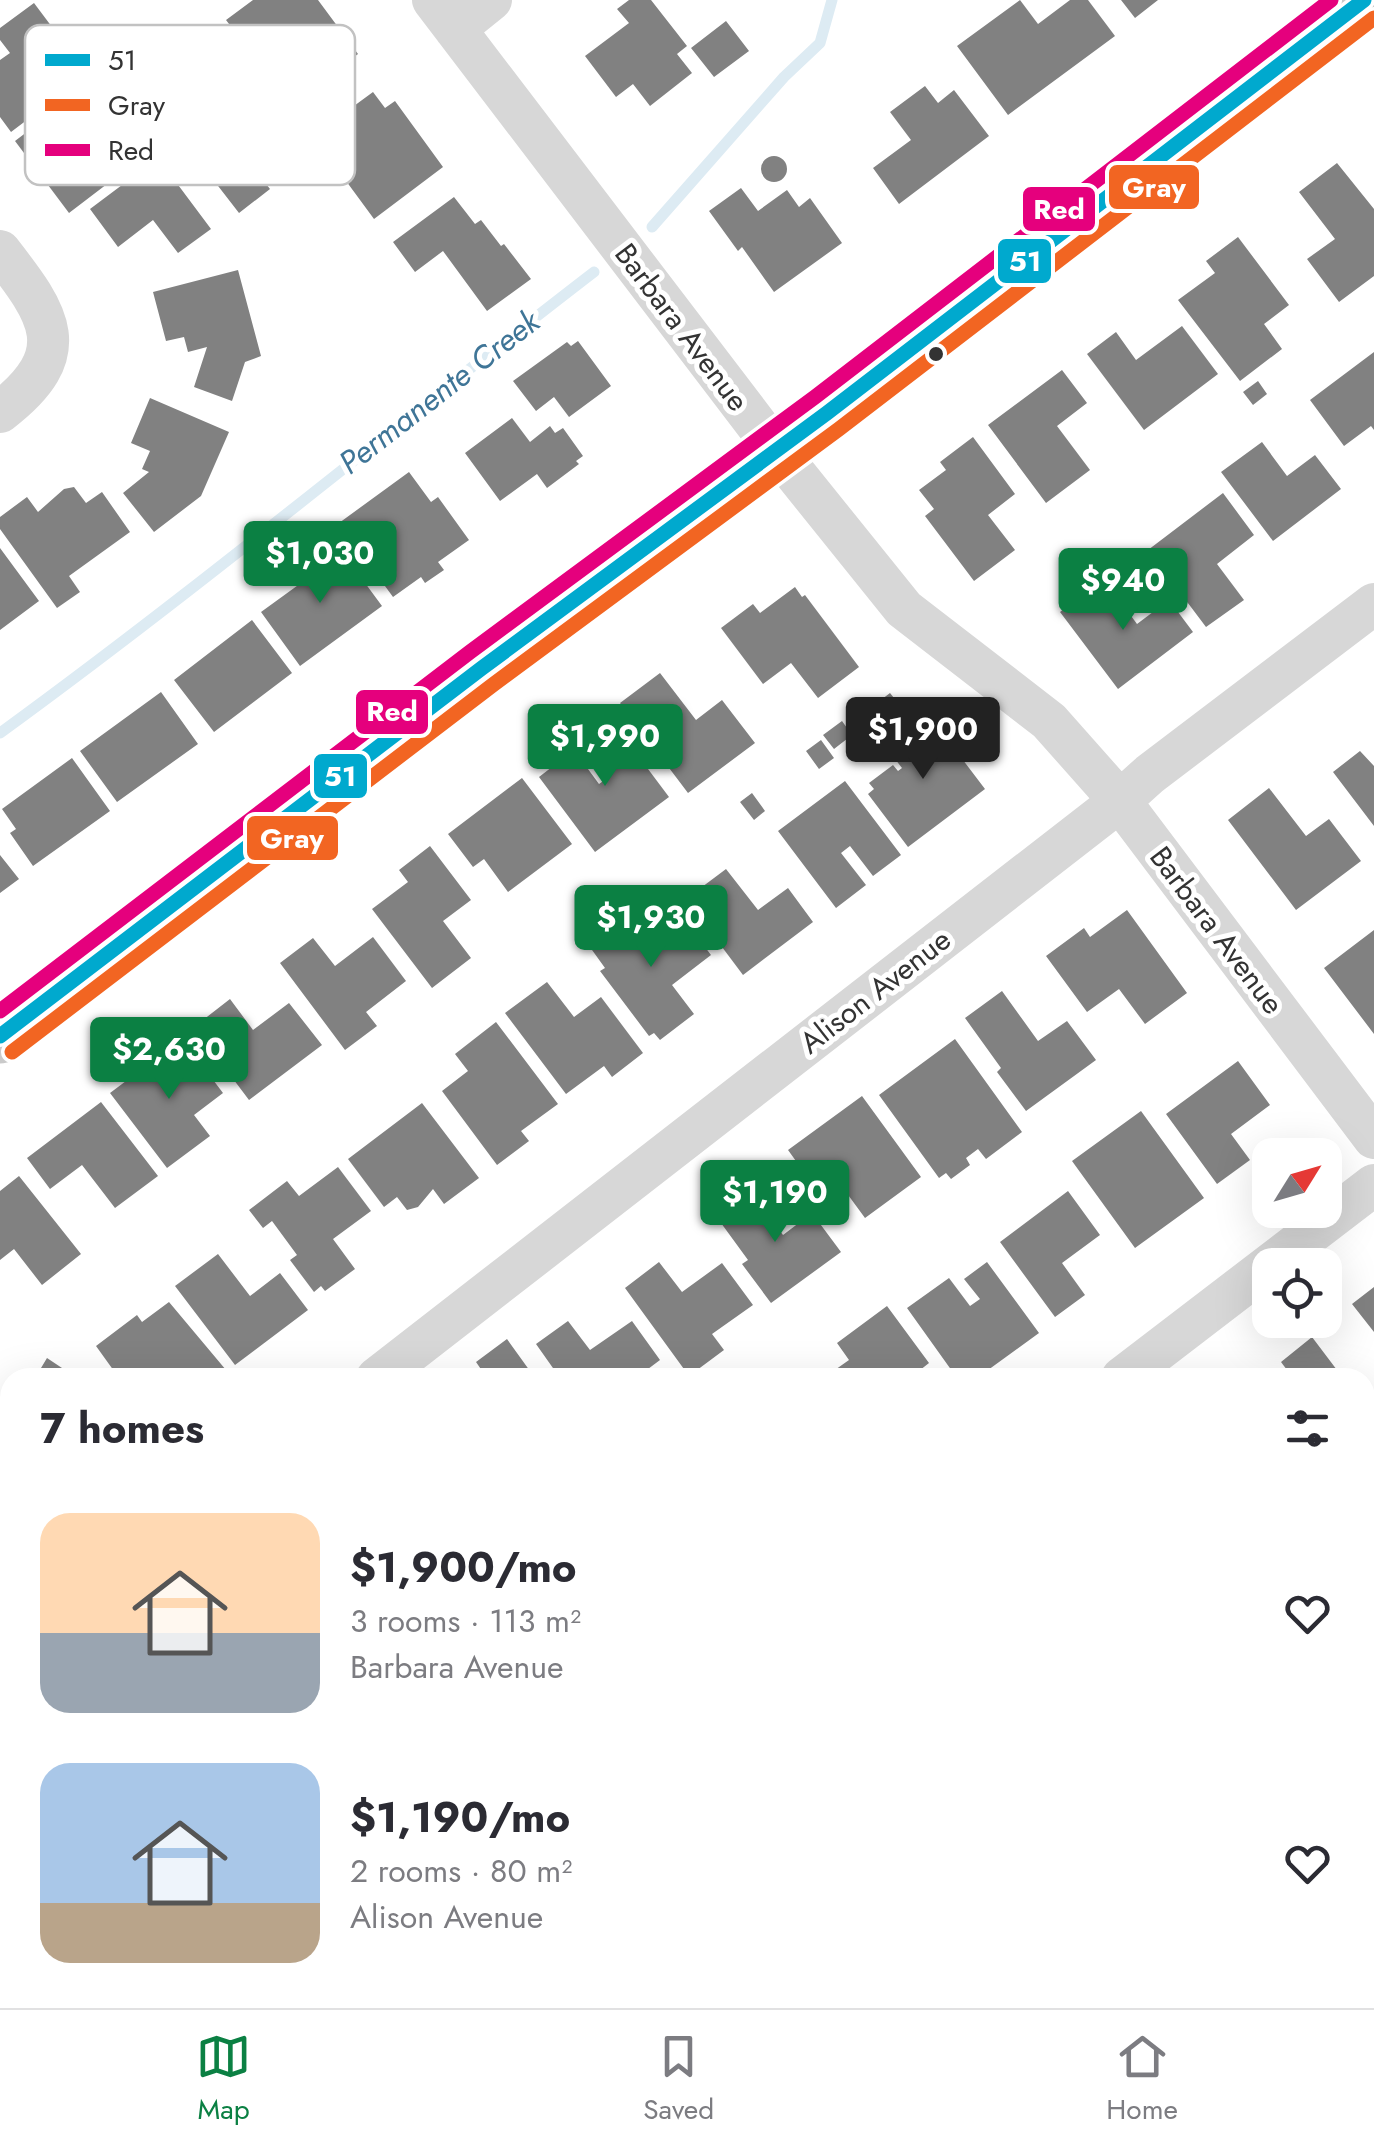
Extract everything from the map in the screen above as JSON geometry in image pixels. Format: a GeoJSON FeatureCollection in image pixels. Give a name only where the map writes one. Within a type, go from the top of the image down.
{"type":"FeatureCollection","features":[{"type":"Feature","properties":{"kind":"main road"},"geometry":{"type":"LineString","coordinates":[[0,1036],[1364,0]]}},
{"type":"Feature","properties":{"kind":"street"},"geometry":{"type":"LineString","coordinates":[[444,14],[491,0]]}},
{"type":"Feature","properties":{"kind":"street","name":"Barbara Avenue"},"geometry":{"type":"LineString","coordinates":[[444,14],[776,450],[904,610],[1050,721],[1120,801],[1374,1138]]}},
{"type":"Feature","properties":{"kind":"street"},"geometry":{"type":"LineString","coordinates":[[0,251],[30,290],[46,320],[48,346],[42,372],[27,392],[0,412]]}},
{"type":"Feature","properties":{"kind":"street","name":"Alison Avenue"},"geometry":{"type":"LineString","coordinates":[[389,1368],[1374,604]]}},
{"type":"Feature","properties":{"kind":"street"},"geometry":{"type":"LineString","coordinates":[[1135,1368],[1374,1185]]}},
{"type":"Feature","properties":{"kind":"building"},"geometry":{"type":"Polygon","coordinates":[[[253,0],[318,0],[337,25],[230,25],[226,20],[253,0]]]}},
{"type":"Feature","properties":{"kind":"building"},"geometry":{"type":"Polygon","coordinates":[[[629,0],[651,0],[687,46],[677,54],[692,73],[650,106],[633,84],[616,97],[585,56],[629,23],[617,9],[629,0]]]}},
{"type":"Feature","properties":{"kind":"building"},"geometry":{"type":"Polygon","coordinates":[[[1020,0],[1038,24],[1070,0],[1088,0],[1115,36],[1008,115],[957,46],[1020,0]]]}},
{"type":"Feature","properties":{"kind":"building"},"geometry":{"type":"Polygon","coordinates":[[[1121,0],[1158,0],[1135,18],[1121,0]]]}},
{"type":"Feature","properties":{"kind":"building"},"geometry":{"type":"Polygon","coordinates":[[[34,3],[50,25],[25,25],[25,121],[11,132],[0,117],[0,60],[10,53],[0,40],[0,28],[34,3]]]}},
{"type":"Feature","properties":{"kind":"building"},"geometry":{"type":"Polygon","coordinates":[[[726,21],[749,51],[714,77],[691,48],[726,21]]]}},
{"type":"Feature","properties":{"kind":"building"},"geometry":{"type":"Polygon","coordinates":[[[925,86],[938,103],[954,90],[989,136],[899,204],[873,168],[911,140],[890,112],[925,86]]]}},
{"type":"Feature","properties":{"kind":"building"},"geometry":{"type":"Polygon","coordinates":[[[373,92],[385,108],[395,101],[443,167],[374,219],[349,185],[355,185],[355,105],[373,92]]]}},
{"type":"Feature","properties":{"kind":"building"},"geometry":{"type":"Polygon","coordinates":[[[25,133],[25,154],[15,141],[25,133]]]}},
{"type":"Feature","properties":{"kind":"building"},"geometry":{"type":"Polygon","coordinates":[[[774,156],[783,160],[787,169],[783,178],[774,182],[765,178],[761,169],[765,160],[774,156]]]}},
{"type":"Feature","properties":{"kind":"building"},"geometry":{"type":"Polygon","coordinates":[[[1337,163],[1374,209],[1374,276],[1339,302],[1307,259],[1335,239],[1299,192],[1337,163]]]}},
{"type":"Feature","properties":{"kind":"building"},"geometry":{"type":"Polygon","coordinates":[[[48,185],[106,185],[69,213],[48,185]]]}},
{"type":"Feature","properties":{"kind":"building"},"geometry":{"type":"Polygon","coordinates":[[[122,185],[178,185],[211,229],[178,253],[153,220],[118,247],[90,209],[122,185]]]}},
{"type":"Feature","properties":{"kind":"building"},"geometry":{"type":"Polygon","coordinates":[[[217,185],[267,185],[270,189],[239,213],[217,185]]]}},
{"type":"Feature","properties":{"kind":"building"},"geometry":{"type":"Polygon","coordinates":[[[741,188],[758,211],[787,190],[799,207],[810,198],[842,243],[774,292],[742,247],[738,251],[709,211],[741,188]]]}},
{"type":"Feature","properties":{"kind":"building"},"geometry":{"type":"Polygon","coordinates":[[[454,197],[475,224],[481,220],[501,246],[504,244],[531,279],[487,311],[443,251],[415,272],[393,242],[454,197]]]}},
{"type":"Feature","properties":{"kind":"building"},"geometry":{"type":"Polygon","coordinates":[[[1238,237],[1289,305],[1264,324],[1282,349],[1240,381],[1178,300],[1215,273],[1206,261],[1238,237]]]}},
{"type":"Feature","properties":{"kind":"building"},"geometry":{"type":"Polygon","coordinates":[[[238,270],[261,356],[245,362],[232,401],[194,387],[207,347],[188,352],[184,337],[166,341],[153,292],[238,270]]]}},
{"type":"Feature","properties":{"kind":"building"},"geometry":{"type":"Polygon","coordinates":[[[1182,326],[1218,374],[1144,430],[1087,354],[1116,332],[1136,360],[1182,326]]]}},
{"type":"Feature","properties":{"kind":"building"},"geometry":{"type":"Polygon","coordinates":[[[578,341],[611,386],[569,417],[554,397],[536,411],[513,381],[567,342],[571,346],[578,341]]]}},
{"type":"Feature","properties":{"kind":"building"},"geometry":{"type":"Polygon","coordinates":[[[1374,352],[1374,430],[1371,426],[1344,446],[1310,400],[1374,352]]]}},
{"type":"Feature","properties":{"kind":"building"},"geometry":{"type":"Polygon","coordinates":[[[1062,370],[1087,403],[1057,426],[1090,470],[1046,503],[988,425],[1062,370]]]}},
{"type":"Feature","properties":{"kind":"building"},"geometry":{"type":"Polygon","coordinates":[[[1258,381],[1267,394],[1253,405],[1243,392],[1258,381]]]}},
{"type":"Feature","properties":{"kind":"building"},"geometry":{"type":"Polygon","coordinates":[[[150,398],[229,432],[201,496],[154,532],[123,493],[149,472],[142,469],[150,451],[131,443],[150,398]]]}},
{"type":"Feature","properties":{"kind":"building"},"geometry":{"type":"Polygon","coordinates":[[[512,418],[530,442],[550,426],[555,433],[563,428],[583,456],[576,461],[579,464],[547,488],[537,474],[500,501],[465,453],[512,418]]]}},
{"type":"Feature","properties":{"kind":"building"},"geometry":{"type":"Polygon","coordinates":[[[973,437],[1015,494],[988,515],[1015,550],[974,581],[925,516],[934,509],[919,490],[946,470],[940,462],[973,437]]]}},
{"type":"Feature","properties":{"kind":"building"},"geometry":{"type":"Polygon","coordinates":[[[1262,442],[1287,476],[1315,455],[1341,489],[1273,541],[1221,472],[1262,442]]]}},
{"type":"Feature","properties":{"kind":"building"},"geometry":{"type":"Polygon","coordinates":[[[409,472],[431,502],[438,497],[469,540],[438,562],[444,570],[425,583],[421,577],[393,597],[339,523],[409,472]]]}},
{"type":"Feature","properties":{"kind":"building"},"geometry":{"type":"Polygon","coordinates":[[[74,487],[86,503],[102,492],[130,532],[69,576],[80,592],[57,608],[0,529],[0,517],[27,497],[38,512],[64,489],[74,487]]]}},
{"type":"Feature","properties":{"kind":"building"},"geometry":{"type":"Polygon","coordinates":[[[1223,493],[1254,535],[1217,564],[1244,600],[1206,627],[1148,550],[1223,493]]]}},
{"type":"Feature","properties":{"kind":"building"},"geometry":{"type":"Polygon","coordinates":[[[0,548],[39,601],[0,630],[0,548]]]}},
{"type":"Feature","properties":{"kind":"building"},"geometry":{"type":"Polygon","coordinates":[[[319,548],[330,562],[335,557],[347,573],[354,568],[382,606],[300,666],[261,612],[301,583],[290,569],[319,548]]]}},
{"type":"Feature","properties":{"kind":"building"},"geometry":{"type":"Polygon","coordinates":[[[1104,579],[1137,624],[1169,600],[1193,632],[1118,689],[1060,612],[1104,579]]]}},
{"type":"Feature","properties":{"kind":"building"},"geometry":{"type":"Polygon","coordinates":[[[795,587],[859,667],[818,698],[791,663],[763,684],[721,628],[753,604],[760,613],[795,587]]]}},
{"type":"Feature","properties":{"kind":"building"},"geometry":{"type":"Polygon","coordinates":[[[252,620],[292,673],[214,732],[174,680],[252,620]]]}},
{"type":"Feature","properties":{"kind":"building"},"geometry":{"type":"Polygon","coordinates":[[[660,673],[696,720],[722,700],[755,743],[688,793],[620,703],[660,673]]]}},
{"type":"Feature","properties":{"kind":"building"},"geometry":{"type":"Polygon","coordinates":[[[161,692],[198,744],[117,802],[80,751],[161,692]]]}},
{"type":"Feature","properties":{"kind":"building"},"geometry":{"type":"Polygon","coordinates":[[[890,693],[902,708],[884,721],[873,706],[890,693]]]}},
{"type":"Feature","properties":{"kind":"building"},"geometry":{"type":"Polygon","coordinates":[[[928,714],[985,789],[908,847],[868,794],[874,789],[869,783],[893,765],[898,771],[902,768],[885,746],[928,714]]]}},
{"type":"Feature","properties":{"kind":"building"},"geometry":{"type":"Polygon","coordinates":[[[842,721],[852,735],[834,749],[823,735],[842,721]]]}},
{"type":"Feature","properties":{"kind":"building"},"geometry":{"type":"Polygon","coordinates":[[[615,725],[669,797],[595,852],[539,777],[574,750],[599,784],[609,777],[586,747],[615,725]]]}},
{"type":"Feature","properties":{"kind":"building"},"geometry":{"type":"Polygon","coordinates":[[[821,740],[834,758],[819,769],[806,751],[821,740]]]}},
{"type":"Feature","properties":{"kind":"building"},"geometry":{"type":"Polygon","coordinates":[[[1360,751],[1374,766],[1374,826],[1333,772],[1360,751]]]}},
{"type":"Feature","properties":{"kind":"building"},"geometry":{"type":"Polygon","coordinates":[[[72,758],[110,811],[33,866],[10,833],[16,829],[2,809],[72,758]]]}},
{"type":"Feature","properties":{"kind":"building"},"geometry":{"type":"Polygon","coordinates":[[[522,778],[572,844],[508,892],[484,859],[473,867],[448,834],[522,778]]]}},
{"type":"Feature","properties":{"kind":"building"},"geometry":{"type":"Polygon","coordinates":[[[845,781],[901,855],[873,876],[850,846],[841,853],[866,885],[836,908],[778,831],[845,781]]]}},
{"type":"Feature","properties":{"kind":"building"},"geometry":{"type":"Polygon","coordinates":[[[1269,788],[1306,836],[1329,819],[1361,861],[1296,910],[1228,820],[1269,788]]]}},
{"type":"Feature","properties":{"kind":"building"},"geometry":{"type":"Polygon","coordinates":[[[752,793],[765,811],[754,820],[740,802],[752,793]]]}},
{"type":"Feature","properties":{"kind":"building"},"geometry":{"type":"Polygon","coordinates":[[[430,846],[471,900],[443,921],[471,958],[432,988],[372,909],[408,882],[399,870],[430,846]]]}},
{"type":"Feature","properties":{"kind":"building"},"geometry":{"type":"Polygon","coordinates":[[[0,855],[19,879],[0,893],[0,855]]]}},
{"type":"Feature","properties":{"kind":"building"},"geometry":{"type":"Polygon","coordinates":[[[726,869],[758,910],[788,888],[813,922],[743,975],[686,899],[726,869]]]}},
{"type":"Feature","properties":{"kind":"building"},"geometry":{"type":"Polygon","coordinates":[[[677,910],[711,955],[672,985],[694,1014],[660,1040],[654,1033],[649,1036],[600,971],[605,968],[587,943],[621,918],[638,940],[677,910]]]}},
{"type":"Feature","properties":{"kind":"building"},"geometry":{"type":"Polygon","coordinates":[[[1127,910],[1187,993],[1145,1024],[1119,989],[1087,1012],[1046,956],[1084,928],[1090,937],[1127,910]]]}},
{"type":"Feature","properties":{"kind":"building"},"geometry":{"type":"Polygon","coordinates":[[[1374,930],[1374,1034],[1324,968],[1374,930]]]}},
{"type":"Feature","properties":{"kind":"building"},"geometry":{"type":"Polygon","coordinates":[[[373,937],[406,981],[366,1012],[377,1026],[345,1050],[280,963],[313,938],[335,966],[373,937]]]}},
{"type":"Feature","properties":{"kind":"building"},"geometry":{"type":"Polygon","coordinates":[[[547,982],[574,1017],[601,997],[643,1053],[612,1077],[604,1066],[566,1094],[505,1013],[547,982]]]}},
{"type":"Feature","properties":{"kind":"building"},"geometry":{"type":"Polygon","coordinates":[[[1002,991],[1038,1041],[1067,1021],[1096,1060],[1026,1111],[965,1018],[1002,991]]]}},
{"type":"Feature","properties":{"kind":"building"},"geometry":{"type":"Polygon","coordinates":[[[230,999],[253,1030],[289,1003],[322,1045],[249,1100],[194,1027],[230,999]]]}},
{"type":"Feature","properties":{"kind":"building"},"geometry":{"type":"Polygon","coordinates":[[[496,1022],[558,1104],[521,1131],[529,1141],[497,1165],[442,1091],[468,1071],[455,1054],[496,1022]]]}},
{"type":"Feature","properties":{"kind":"building"},"geometry":{"type":"Polygon","coordinates":[[[182,1039],[223,1093],[194,1115],[210,1136],[167,1168],[110,1093],[182,1039]]]}},
{"type":"Feature","properties":{"kind":"building"},"geometry":{"type":"Polygon","coordinates":[[[955,1039],[1022,1132],[986,1159],[978,1149],[966,1158],[970,1165],[951,1179],[946,1173],[939,1178],[879,1095],[955,1039]]]}},
{"type":"Feature","properties":{"kind":"building"},"geometry":{"type":"Polygon","coordinates":[[[1238,1061],[1270,1105],[1231,1134],[1250,1160],[1217,1184],[1166,1114],[1238,1061]]]}},
{"type":"Feature","properties":{"kind":"building"},"geometry":{"type":"Polygon","coordinates":[[[862,1096],[921,1177],[865,1218],[832,1173],[814,1186],[788,1150],[862,1096]]]}},
{"type":"Feature","properties":{"kind":"building"},"geometry":{"type":"Polygon","coordinates":[[[101,1102],[158,1176],[115,1208],[82,1165],[50,1189],[27,1158],[101,1102]]]}},
{"type":"Feature","properties":{"kind":"building"},"geometry":{"type":"Polygon","coordinates":[[[422,1103],[479,1178],[444,1204],[433,1189],[418,1207],[407,1210],[397,1197],[384,1207],[348,1159],[422,1103]]]}},
{"type":"Feature","properties":{"kind":"building"},"geometry":{"type":"Polygon","coordinates":[[[1141,1111],[1204,1198],[1135,1248],[1072,1161],[1141,1111]]]}},
{"type":"Feature","properties":{"kind":"building"},"geometry":{"type":"Polygon","coordinates":[[[338,1167],[371,1211],[333,1239],[355,1269],[325,1291],[321,1286],[314,1292],[290,1260],[297,1255],[272,1221],[263,1228],[249,1210],[287,1181],[299,1196],[338,1167]]]}},
{"type":"Feature","properties":{"kind":"building"},"geometry":{"type":"Polygon","coordinates":[[[19,1176],[81,1254],[42,1285],[14,1249],[0,1260],[0,1191],[19,1176]]]}},
{"type":"Feature","properties":{"kind":"building"},"geometry":{"type":"Polygon","coordinates":[[[748,1187],[783,1235],[812,1213],[841,1252],[771,1303],[742,1264],[748,1260],[713,1212],[748,1187]]]}},
{"type":"Feature","properties":{"kind":"building"},"geometry":{"type":"Polygon","coordinates":[[[1068,1191],[1100,1235],[1062,1263],[1085,1295],[1055,1317],[1000,1242],[1068,1191]]]}},
{"type":"Feature","properties":{"kind":"building"},"geometry":{"type":"Polygon","coordinates":[[[218,1254],[250,1296],[280,1273],[308,1310],[235,1365],[175,1286],[218,1254]]]}},
{"type":"Feature","properties":{"kind":"building"},"geometry":{"type":"Polygon","coordinates":[[[659,1262],[682,1292],[722,1263],[753,1305],[712,1334],[724,1350],[700,1368],[683,1368],[625,1288],[659,1262]]]}},
{"type":"Feature","properties":{"kind":"building"},"geometry":{"type":"Polygon","coordinates":[[[987,1262],[1039,1333],[991,1368],[950,1368],[907,1308],[949,1278],[970,1306],[980,1299],[964,1279],[987,1262]]]}},
{"type":"Feature","properties":{"kind":"building"},"geometry":{"type":"Polygon","coordinates":[[[1374,1287],[1374,1332],[1352,1304],[1374,1287]]]}},
{"type":"Feature","properties":{"kind":"building"},"geometry":{"type":"Polygon","coordinates":[[[169,1302],[224,1368],[112,1368],[96,1346],[137,1315],[142,1322],[169,1302]]]}},
{"type":"Feature","properties":{"kind":"building"},"geometry":{"type":"Polygon","coordinates":[[[887,1306],[929,1363],[923,1368],[838,1368],[849,1360],[837,1343],[887,1306]]]}},
{"type":"Feature","properties":{"kind":"building"},"geometry":{"type":"Polygon","coordinates":[[[568,1321],[590,1350],[632,1321],[660,1360],[649,1368],[553,1368],[536,1344],[568,1321]]]}},
{"type":"Feature","properties":{"kind":"building"},"geometry":{"type":"Polygon","coordinates":[[[1313,1338],[1335,1368],[1286,1368],[1281,1362],[1313,1338]]]}},
{"type":"Feature","properties":{"kind":"building"},"geometry":{"type":"Polygon","coordinates":[[[507,1339],[528,1368],[480,1368],[476,1362],[507,1339]]]}},
{"type":"Feature","properties":{"kind":"building"},"geometry":{"type":"Polygon","coordinates":[[[47,1358],[62,1368],[41,1368],[47,1358]]]}},
{"type":"Feature","properties":{"kind":"waterway","name":"Permanente Creek"},"geometry":{"type":"LineString","coordinates":[[652,227],[784,77],[820,43],[832,0]]}},
{"type":"Feature","properties":{"kind":"waterway","name":"Permanente Creek"},"geometry":{"type":"LineString","coordinates":[[0,733],[594,272]]}},
{"type":"Feature","properties":{"kind":"transit line","name":"Red"},"geometry":{"type":"LineString","coordinates":[[0,1011],[470,652],[815,397],[1331,0]]}},
{"type":"Feature","properties":{"kind":"transit line","name":"51"},"geometry":{"type":"LineString","coordinates":[[0,1036],[482,668],[827,413],[1364,0]]}},
{"type":"Feature","properties":{"kind":"transit line","name":"Gray"},"geometry":{"type":"LineString","coordinates":[[12,1052],[494,684],[839,429],[1374,18]]}}]}
